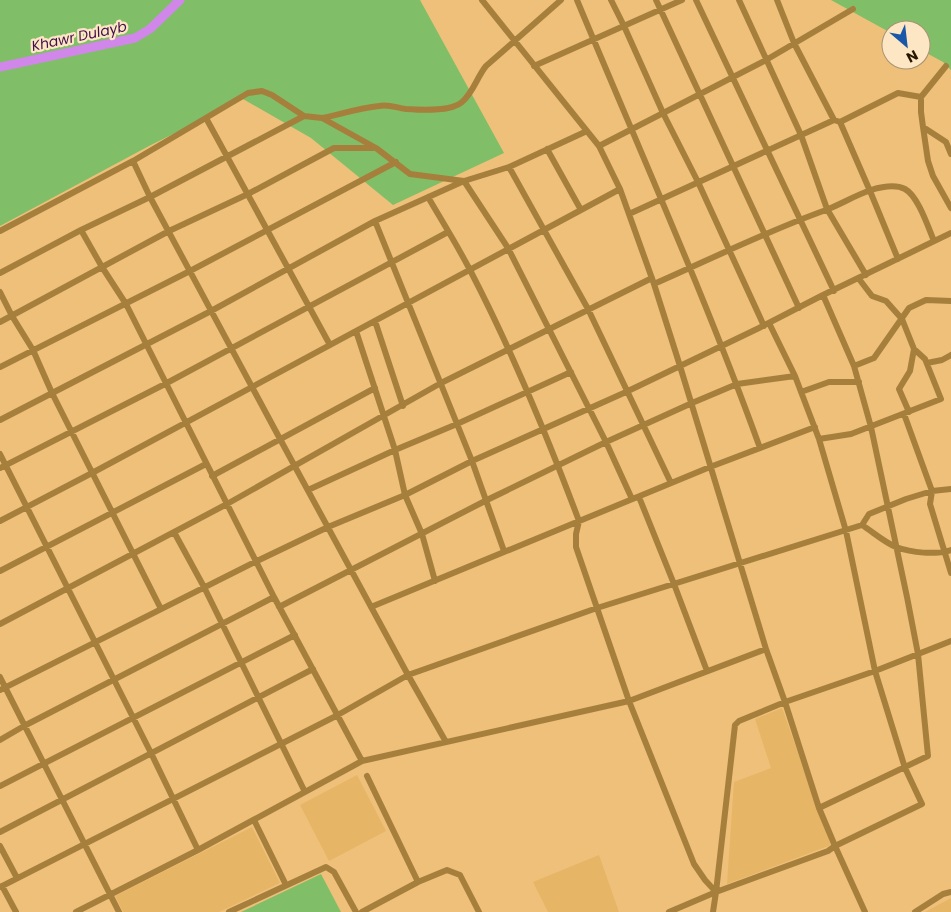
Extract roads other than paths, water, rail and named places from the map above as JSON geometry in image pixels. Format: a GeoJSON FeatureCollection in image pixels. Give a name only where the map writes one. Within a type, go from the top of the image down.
{"type":"FeatureCollection","features":[{"type":"Feature","properties":{"kind":"street"},"geometry":{"type":"LineString","coordinates":[[482,0],[599,146],[620,189],[653,281],[692,403],[739,563],[819,808],[865,912]]}},
{"type":"Feature","properties":{"kind":"street"},"geometry":{"type":"LineString","coordinates":[[0,231],[133,161],[248,93],[262,91],[272,95],[304,116],[322,118],[378,106],[391,105],[405,109],[446,109],[461,103],[469,95],[486,66],[561,0]]}},
{"type":"Feature","properties":{"kind":"street"},"geometry":{"type":"LineString","coordinates":[[576,0],[690,268],[737,384],[760,448]]}},
{"type":"Feature","properties":{"kind":"street"},"geometry":{"type":"LineString","coordinates":[[611,0],[729,250],[795,376],[819,439],[846,531],[875,671],[905,768],[922,804],[828,851],[716,892],[669,912]]}},
{"type":"Feature","properties":{"kind":"street"},"geometry":{"type":"LineString","coordinates":[[656,0],[799,308]]}},
{"type":"Feature","properties":{"kind":"street"},"geometry":{"type":"LineString","coordinates":[[534,66],[682,0]]}},
{"type":"Feature","properties":{"kind":"street"},"geometry":{"type":"LineString","coordinates":[[696,0],[834,291]]}},
{"type":"Feature","properties":{"kind":"street"},"geometry":{"type":"LineString","coordinates":[[739,0],[801,135],[827,209],[872,296],[886,301],[902,319],[914,349],[925,359],[941,399],[851,434],[819,439]]}},
{"type":"Feature","properties":{"kind":"street"},"geometry":{"type":"LineString","coordinates":[[777,0],[794,44],[837,121],[870,190],[898,259]]}},
{"type":"Feature","properties":{"kind":"street"},"geometry":{"type":"LineString","coordinates":[[599,146],[766,60],[852,9]]}},
{"type":"Feature","properties":{"kind":"street"},"geometry":{"type":"LineString","coordinates":[[946,66],[921,97],[921,112],[928,161],[933,176],[951,208]]}},
{"type":"Feature","properties":{"kind":"street"},"geometry":{"type":"LineString","coordinates":[[629,214],[801,135],[898,94],[921,97]]}},
{"type":"Feature","properties":{"kind":"street"},"geometry":{"type":"LineString","coordinates":[[0,273],[304,116]]}},
{"type":"Feature","properties":{"kind":"street"},"geometry":{"type":"LineString","coordinates":[[206,118],[330,345]]}},
{"type":"Feature","properties":{"kind":"street"},"geometry":{"type":"LineString","coordinates":[[322,118],[376,148],[410,174],[464,181],[508,248],[606,442],[632,499]]}},
{"type":"Feature","properties":{"kind":"street"},"geometry":{"type":"LineString","coordinates":[[923,127],[946,142],[951,154]]}},
{"type":"Feature","properties":{"kind":"street"},"geometry":{"type":"LineString","coordinates":[[0,420],[211,311],[376,221],[464,181],[509,167],[586,131]]}},
{"type":"Feature","properties":{"kind":"street"},"geometry":{"type":"LineString","coordinates":[[0,322],[169,232],[248,194],[334,148],[376,148]]}},
{"type":"Feature","properties":{"kind":"street"},"geometry":{"type":"LineString","coordinates":[[547,149],[581,210]]}},
{"type":"Feature","properties":{"kind":"street"},"geometry":{"type":"LineString","coordinates":[[133,161],[150,197],[280,440],[446,742]]}},
{"type":"Feature","properties":{"kind":"street"},"geometry":{"type":"LineString","coordinates":[[0,366],[126,304],[396,162]]}},
{"type":"Feature","properties":{"kind":"street"},"geometry":{"type":"LineString","coordinates":[[509,167],[588,309],[671,483]]}},
{"type":"Feature","properties":{"kind":"street"},"geometry":{"type":"LineString","coordinates":[[0,624],[227,504],[403,406],[440,383],[588,309],[653,281],[690,268],[799,219],[870,190],[887,186],[898,187],[906,189],[914,196],[934,241]]}},
{"type":"Feature","properties":{"kind":"street"},"geometry":{"type":"LineString","coordinates":[[0,521],[620,189]]}},
{"type":"Feature","properties":{"kind":"street"},"geometry":{"type":"LineString","coordinates":[[428,197],[470,269],[509,349],[559,465],[579,521],[576,547],[629,701],[694,864],[704,880],[716,892]]}},
{"type":"Feature","properties":{"kind":"street"},"geometry":{"type":"LineString","coordinates":[[376,221],[487,500],[504,551]]}},
{"type":"Feature","properties":{"kind":"street"},"geometry":{"type":"LineString","coordinates":[[81,230],[126,304],[274,597],[336,716],[362,760]]}},
{"type":"Feature","properties":{"kind":"street"},"geometry":{"type":"LineString","coordinates":[[3,467],[165,384],[448,232]]}},
{"type":"Feature","properties":{"kind":"street"},"geometry":{"type":"LineString","coordinates":[[2,688],[257,561],[405,495],[472,462],[626,392],[951,233]]}},
{"type":"Feature","properties":{"kind":"street"},"geometry":{"type":"LineString","coordinates":[[0,292],[33,350],[52,393],[161,609]]}},
{"type":"Feature","properties":{"kind":"street"},"geometry":{"type":"LineString","coordinates":[[819,808],[928,756],[918,654],[871,427],[854,366],[823,295]]}},
{"type":"Feature","properties":{"kind":"street"},"geometry":{"type":"LineString","coordinates":[[854,366],[874,358],[909,308],[926,300],[951,300]]}},
{"type":"Feature","properties":{"kind":"street"},"geometry":{"type":"LineString","coordinates":[[375,321],[403,406]]}},
{"type":"Feature","properties":{"kind":"street"},"geometry":{"type":"LineString","coordinates":[[356,331],[396,450],[405,495],[422,534],[436,581]]}},
{"type":"Feature","properties":{"kind":"street"},"geometry":{"type":"LineString","coordinates":[[914,349],[910,371],[899,389],[932,491],[930,504],[948,551],[951,573]]}},
{"type":"Feature","properties":{"kind":"street"},"geometry":{"type":"LineString","coordinates":[[926,363],[942,360],[951,355]]}},
{"type":"Feature","properties":{"kind":"street"},"geometry":{"type":"LineString","coordinates":[[308,490],[571,372]]}},
{"type":"Feature","properties":{"kind":"street"},"geometry":{"type":"LineString","coordinates":[[280,607],[487,500],[606,442],[692,403],[737,384],[795,376]]}},
{"type":"Feature","properties":{"kind":"street"},"geometry":{"type":"LineString","coordinates":[[801,392],[829,382],[859,382]]}},
{"type":"Feature","properties":{"kind":"street"},"geometry":{"type":"LineString","coordinates":[[212,476],[375,388]]}},
{"type":"Feature","properties":{"kind":"street"},"geometry":{"type":"LineString","coordinates":[[371,607],[710,467],[814,427]]}},
{"type":"Feature","properties":{"kind":"street"},"geometry":{"type":"LineString","coordinates":[[0,454],[3,467],[27,507],[198,850]]}},
{"type":"Feature","properties":{"kind":"street"},"geometry":{"type":"LineString","coordinates":[[0,571],[206,464]]}},
{"type":"Feature","properties":{"kind":"street"},"geometry":{"type":"LineString","coordinates":[[16,912],[1,887],[336,716],[408,675],[597,608],[846,531],[862,525],[869,514],[906,499],[932,491],[951,489]]}},
{"type":"Feature","properties":{"kind":"street"},"geometry":{"type":"LineString","coordinates":[[639,496],[707,672]]}},
{"type":"Feature","properties":{"kind":"street"},"geometry":{"type":"LineString","coordinates":[[862,525],[896,546],[921,552],[948,551]]}},
{"type":"Feature","properties":{"kind":"street"},"geometry":{"type":"LineString","coordinates":[[174,532],[204,587],[305,792]]}},
{"type":"Feature","properties":{"kind":"street"},"geometry":{"type":"LineString","coordinates":[[0,740],[274,597]]}},
{"type":"Feature","properties":{"kind":"street"},"geometry":{"type":"LineString","coordinates":[[0,786],[295,635]]}},
{"type":"Feature","properties":{"kind":"street"},"geometry":{"type":"LineString","coordinates":[[713,912],[735,725],[785,702],[875,671],[951,641]]}},
{"type":"Feature","properties":{"kind":"street"},"geometry":{"type":"LineString","coordinates":[[76,912],[198,850],[362,760],[629,701],[766,648]]}},
{"type":"Feature","properties":{"kind":"street"},"geometry":{"type":"LineString","coordinates":[[0,832],[313,670]]}},
{"type":"Feature","properties":{"kind":"street"},"geometry":{"type":"LineString","coordinates":[[0,677],[2,688],[24,726],[120,912]]}},
{"type":"Feature","properties":{"kind":"street"},"geometry":{"type":"LineString","coordinates":[[367,776],[418,882]]}},
{"type":"Feature","properties":{"kind":"street"},"geometry":{"type":"LineString","coordinates":[[254,820],[286,885]]}},
{"type":"Feature","properties":{"kind":"street"},"geometry":{"type":"LineString","coordinates":[[0,846],[17,878]]}},
{"type":"Feature","properties":{"kind":"street"},"geometry":{"type":"LineString","coordinates":[[229,912],[326,867],[334,872],[356,912]]}},
{"type":"Feature","properties":{"kind":"street"},"geometry":{"type":"LineString","coordinates":[[362,912],[418,882],[447,870],[454,871],[460,875],[479,912]]}},
{"type":"Feature","properties":{"kind":"street"},"geometry":{"type":"LineString","coordinates":[[915,912],[943,894],[951,892]]}},
{"type":"Feature","properties":{"kind":"waterway","name":"Khawr Dulayb"},"geometry":{"type":"LineString","coordinates":[[0,67],[135,38],[150,29],[180,0]]}}]}
